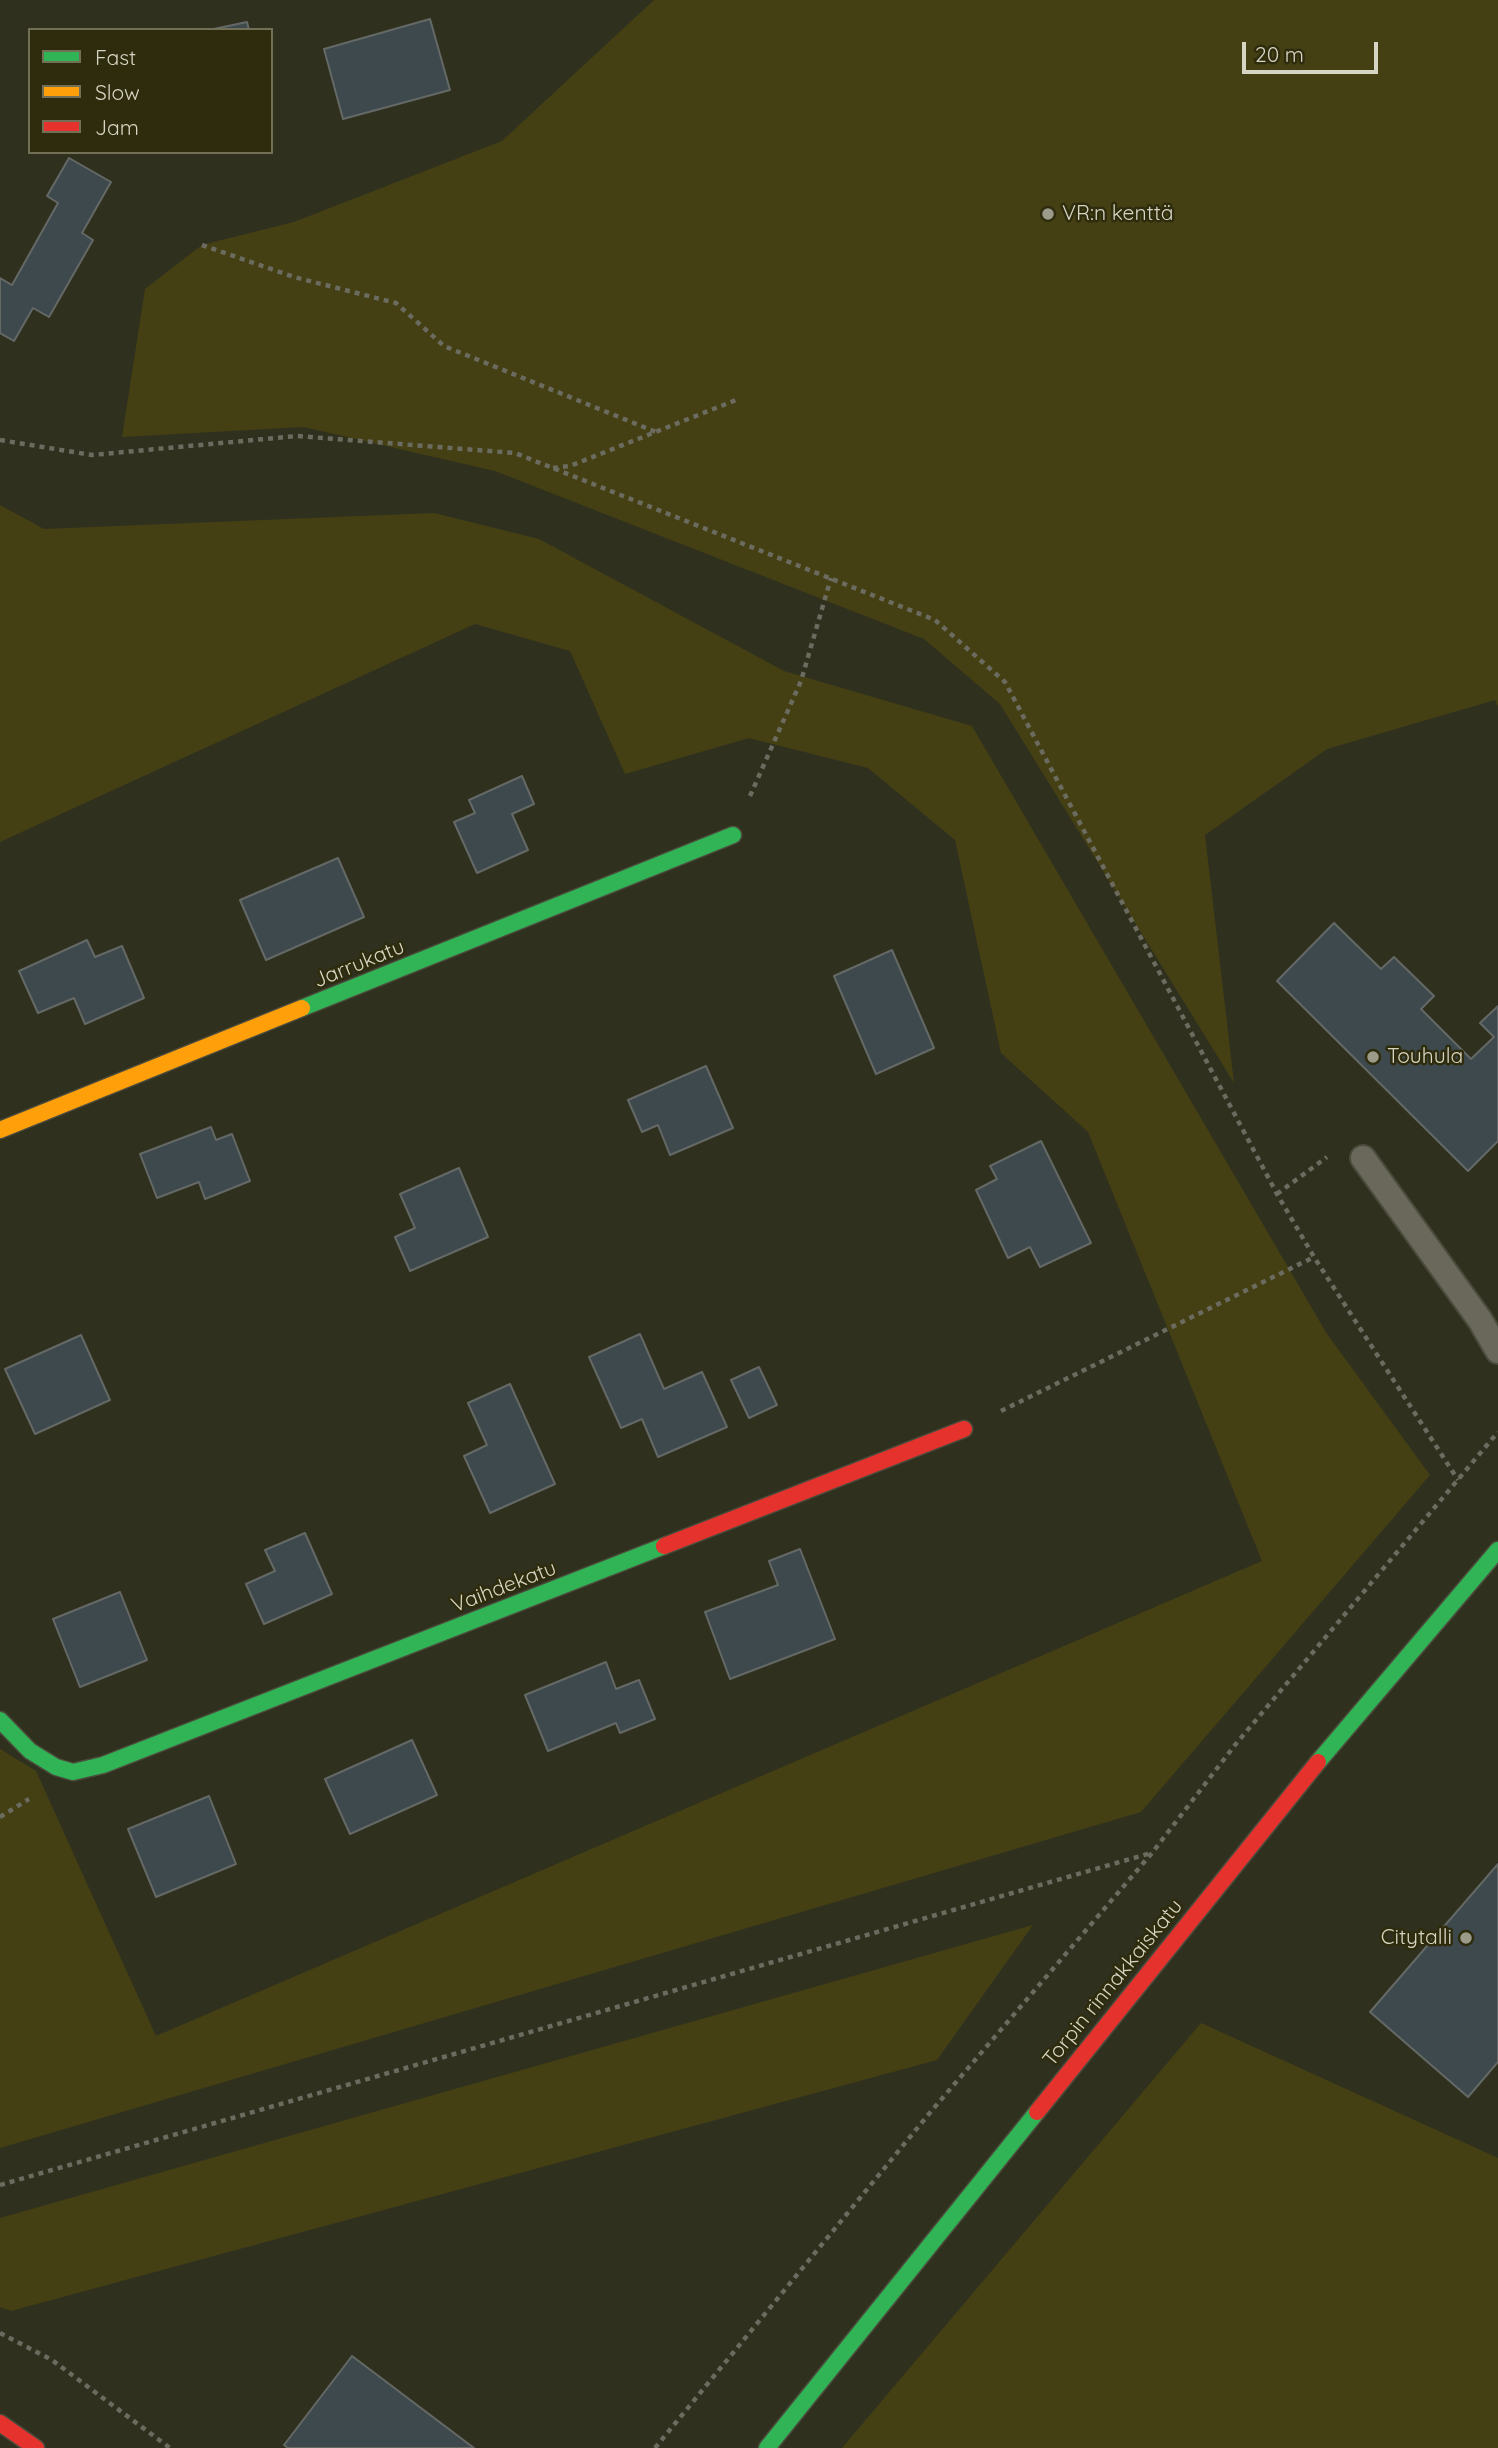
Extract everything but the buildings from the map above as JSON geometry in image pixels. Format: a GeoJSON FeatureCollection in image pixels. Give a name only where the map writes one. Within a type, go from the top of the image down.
{"type":"FeatureCollection","features":[{"type":"Feature","properties":{"kind":"street","name":"Jarrukatu"},"geometry":{"type":"LineString","coordinates":[[0,1130],[733,835]]}},
{"type":"Feature","properties":{"kind":"street","name":"Vaihdekatu"},"geometry":{"type":"LineString","coordinates":[[0,1720],[30,1751],[56,1767],[73,1772],[103,1765],[964,1429]]}},
{"type":"Feature","properties":{"kind":"street","name":"Torpin rinnakkaiskatu"},"geometry":{"type":"LineString","coordinates":[[768,2448],[1358,1712],[1498,1550]]}},
{"type":"Feature","properties":{"kind":"street"},"geometry":{"type":"LineString","coordinates":[[0,2423],[36,2448]]}},
{"type":"Feature","properties":{"kind":"lane"},"geometry":{"type":"LineString","coordinates":[[1363,1158],[1480,1320],[1498,1351]]}},
{"type":"Feature","properties":{"kind":"path"},"geometry":{"type":"LineString","coordinates":[[202,245],[294,277],[397,303],[444,346],[656,432]]}},
{"type":"Feature","properties":{"kind":"path"},"geometry":{"type":"LineString","coordinates":[[552,468],[570,466],[736,400]]}},
{"type":"Feature","properties":{"kind":"path"},"geometry":{"type":"LineString","coordinates":[[0,440],[92,455],[297,436],[515,453],[935,620],[1005,682],[1277,1194],[1314,1257],[1458,1480]]}},
{"type":"Feature","properties":{"kind":"path"},"geometry":{"type":"LineString","coordinates":[[733,835],[801,681],[831,578]]}},
{"type":"Feature","properties":{"kind":"path"},"geometry":{"type":"LineString","coordinates":[[1277,1194],[1350,1140],[1363,1158]]}},
{"type":"Feature","properties":{"kind":"path"},"geometry":{"type":"LineString","coordinates":[[964,1429],[1314,1257]]}},
{"type":"Feature","properties":{"kind":"path"},"geometry":{"type":"LineString","coordinates":[[655,2448],[928,2115],[1152,1853],[1235,1745],[1498,1432]]}},
{"type":"Feature","properties":{"kind":"path"},"geometry":{"type":"LineString","coordinates":[[0,2185],[1152,1853]]}},
{"type":"Feature","properties":{"kind":"path"},"geometry":{"type":"LineString","coordinates":[[0,2333],[52,2360],[170,2448]]}},
{"type":"Feature","properties":{"kind":"shaded area"},"geometry":{"type":"Polygon","coordinates":[[[654,0],[1498,0],[1498,706],[1495,700],[1327,749],[1205,835],[1234,1083],[1000,704],[924,639],[495,471],[304,427],[122,437],[145,289],[202,245],[294,222],[502,141],[654,0]]]}},
{"type":"Feature","properties":{"kind":"shaded area"},"geometry":{"type":"Polygon","coordinates":[[[0,505],[44,529],[434,513],[539,539],[784,671],[972,726],[1327,1334],[1430,1475],[1141,1812],[0,2148],[0,1749],[36,1771],[156,2036],[1262,1561],[1088,1132],[1001,1053],[955,840],[868,768],[749,738],[625,774],[570,651],[475,624],[0,842],[0,505]]]}},
{"type":"Feature","properties":{"kind":"shaded area"},"geometry":{"type":"Polygon","coordinates":[[[1033,1925],[937,2060],[11,2311],[0,2307],[0,2218],[1033,1925]]]}},
{"type":"Feature","properties":{"kind":"shaded area"},"geometry":{"type":"Polygon","coordinates":[[[1201,2023],[1498,2158],[1498,2448],[842,2448],[1201,2023]]]}},
{"type":"Feature","properties":{"kind":"traffic: fast"},"geometry":{"type":"LineString","coordinates":[[302,1008],[733,835]]}},
{"type":"Feature","properties":{"kind":"traffic: fast"},"geometry":{"type":"LineString","coordinates":[[0,1720],[30,1751],[56,1767],[73,1772],[103,1765],[664,1546]]}},
{"type":"Feature","properties":{"kind":"traffic: fast"},"geometry":{"type":"LineString","coordinates":[[1318,1762],[1498,1550]]}},
{"type":"Feature","properties":{"kind":"traffic: fast"},"geometry":{"type":"LineString","coordinates":[[767,2448],[1037,2112]]}},
{"type":"Feature","properties":{"kind":"traffic: slow"},"geometry":{"type":"LineString","coordinates":[[0,1130],[302,1008]]}},
{"type":"Feature","properties":{"kind":"traffic: jam"},"geometry":{"type":"LineString","coordinates":[[664,1546],[964,1429]]}},
{"type":"Feature","properties":{"kind":"traffic: jam"},"geometry":{"type":"LineString","coordinates":[[1037,2112],[1318,1762]]}},
{"type":"Feature","properties":{"kind":"traffic: jam"},"geometry":{"type":"LineString","coordinates":[[0,2423],[36,2448]]}},
{"type":"Feature","properties":{"kind":"place","name":"VR:n kenttä"},"geometry":{"type":"Point","coordinates":[1048,214]}},
{"type":"Feature","properties":{"kind":"place","name":"Touhula"},"geometry":{"type":"Point","coordinates":[1373,1057]}},
{"type":"Feature","properties":{"kind":"place","name":"Citytalli"},"geometry":{"type":"Point","coordinates":[1466,1938]}}]}
